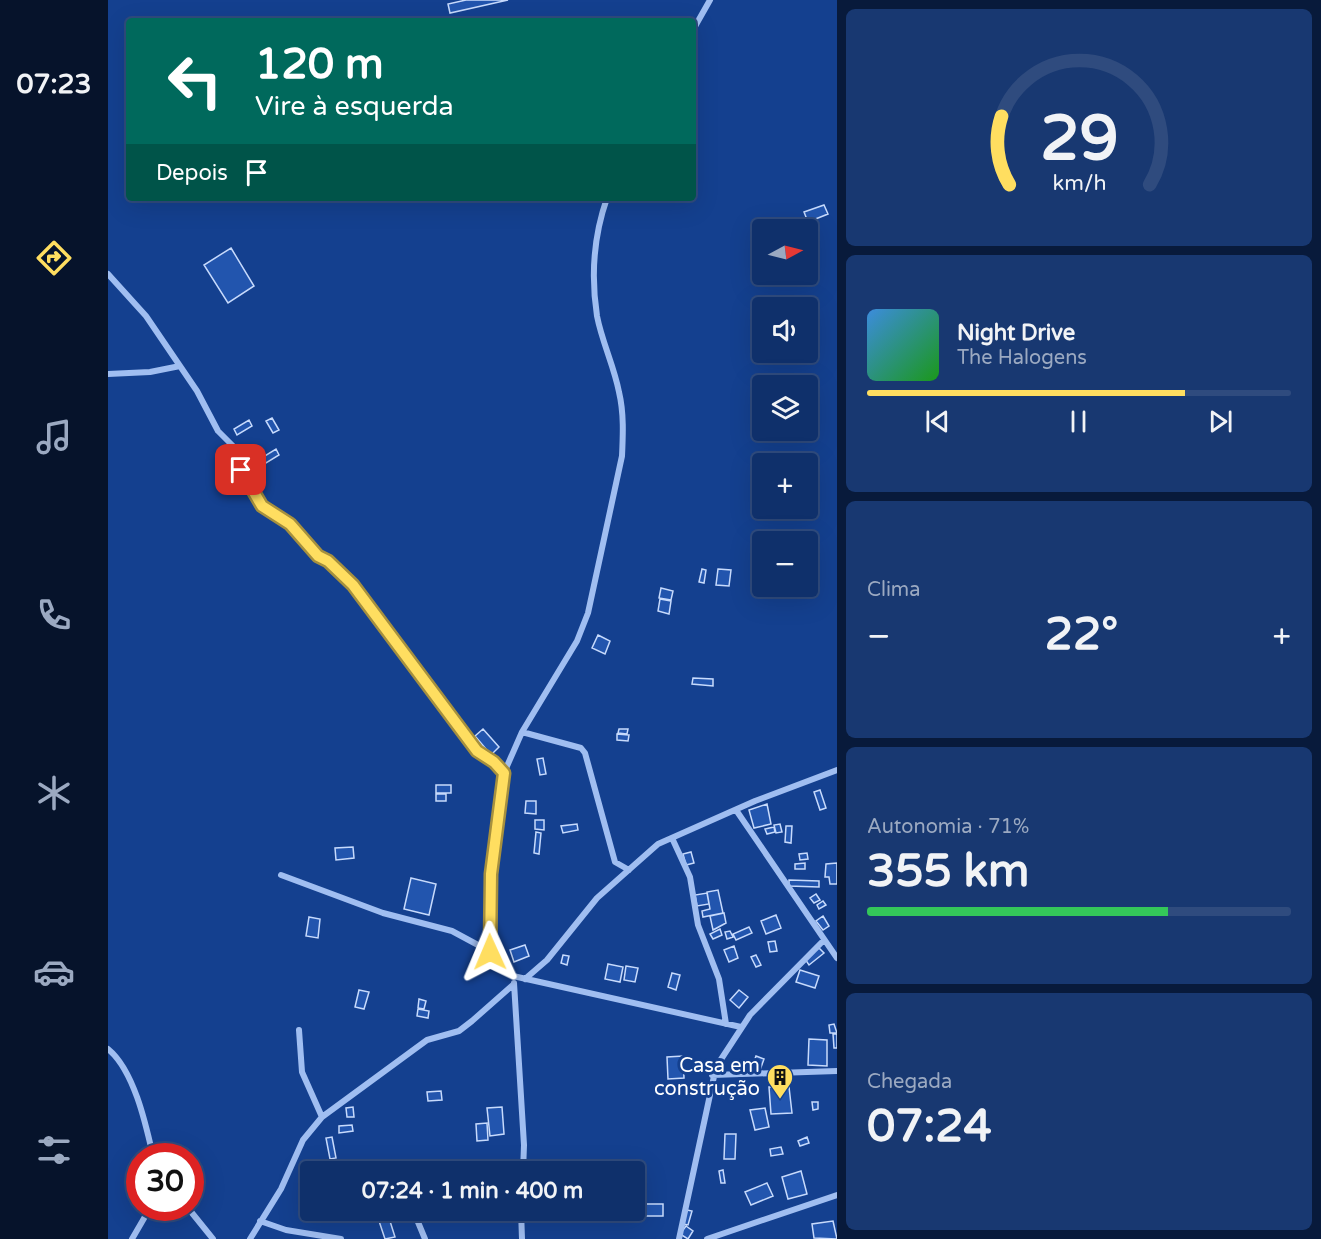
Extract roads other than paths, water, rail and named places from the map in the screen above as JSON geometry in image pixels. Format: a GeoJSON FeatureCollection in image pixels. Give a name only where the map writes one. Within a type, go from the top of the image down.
{"type":"FeatureCollection","features":[{"type":"Feature","properties":{"kind":"street"},"geometry":{"type":"LineString","coordinates":[[696,25],[710,0]]}},
{"type":"Feature","properties":{"kind":"street"},"geometry":{"type":"LineString","coordinates":[[490,952],[491,874],[504,773],[522,732],[577,641],[588,613],[622,456],[619,390],[598,318],[594,292],[597,235],[606,201]]}},
{"type":"Feature","properties":{"kind":"street"},"geometry":{"type":"LineString","coordinates":[[108,274],[146,316],[180,366],[218,431],[237,450],[241,470],[262,506],[290,524],[318,556],[328,561],[353,585],[477,751],[494,762],[504,773]]}},
{"type":"Feature","properties":{"kind":"street"},"geometry":{"type":"LineString","coordinates":[[108,374],[150,372],[180,366]]}},
{"type":"Feature","properties":{"kind":"street"},"geometry":{"type":"LineString","coordinates":[[522,732],[581,748],[585,753],[615,862],[629,870]]}},
{"type":"Feature","properties":{"kind":"street"},"geometry":{"type":"LineString","coordinates":[[525,979],[547,960],[597,898],[658,843],[837,770]]}},
{"type":"Feature","properties":{"kind":"street"},"geometry":{"type":"LineString","coordinates":[[736,810],[835,956]]}},
{"type":"Feature","properties":{"kind":"street"},"geometry":{"type":"LineString","coordinates":[[672,838],[690,877],[698,925],[719,979],[726,1024]]}},
{"type":"Feature","properties":{"kind":"street"},"geometry":{"type":"LineString","coordinates":[[281,874],[383,913],[452,931],[490,952],[513,976],[741,1027]]}},
{"type":"Feature","properties":{"kind":"street"},"geometry":{"type":"LineString","coordinates":[[679,1239],[712,1075],[741,1027],[824,940]]}},
{"type":"Feature","properties":{"kind":"street"},"geometry":{"type":"LineString","coordinates":[[835,956],[837,945]]}},
{"type":"Feature","properties":{"kind":"street"},"geometry":{"type":"LineString","coordinates":[[513,976],[523,1161]]}},
{"type":"Feature","properties":{"kind":"street"},"geometry":{"type":"LineString","coordinates":[[250,1239],[281,1189],[303,1140],[322,1117],[427,1040],[459,1030],[472,1022],[514,984]]}},
{"type":"Feature","properties":{"kind":"street"},"geometry":{"type":"LineString","coordinates":[[299,1030],[302,1072],[322,1117]]}},
{"type":"Feature","properties":{"kind":"street"},"geometry":{"type":"LineString","coordinates":[[108,1049],[120,1063],[138,1099],[150,1143]]}},
{"type":"Feature","properties":{"kind":"street"},"geometry":{"type":"LineString","coordinates":[[712,1075],[837,1071]]}},
{"type":"Feature","properties":{"kind":"street"},"geometry":{"type":"LineString","coordinates":[[707,1239],[837,1195]]}},
{"type":"Feature","properties":{"kind":"street"},"geometry":{"type":"LineString","coordinates":[[132,1239],[142,1221]]}},
{"type":"Feature","properties":{"kind":"street"},"geometry":{"type":"LineString","coordinates":[[198,1221],[213,1239]]}},
{"type":"Feature","properties":{"kind":"street"},"geometry":{"type":"LineString","coordinates":[[260,1221],[286,1230],[341,1239]]}},
{"type":"Feature","properties":{"kind":"street"},"geometry":{"type":"LineString","coordinates":[[418,1221],[425,1239]]}},
{"type":"Feature","properties":{"kind":"street"},"geometry":{"type":"LineString","coordinates":[[522,1221],[522,1239]]}},
{"type":"Feature","properties":{"kind":"place","name":"Casa em construção"},"geometry":{"type":"Point","coordinates":[780,1100]}}]}
